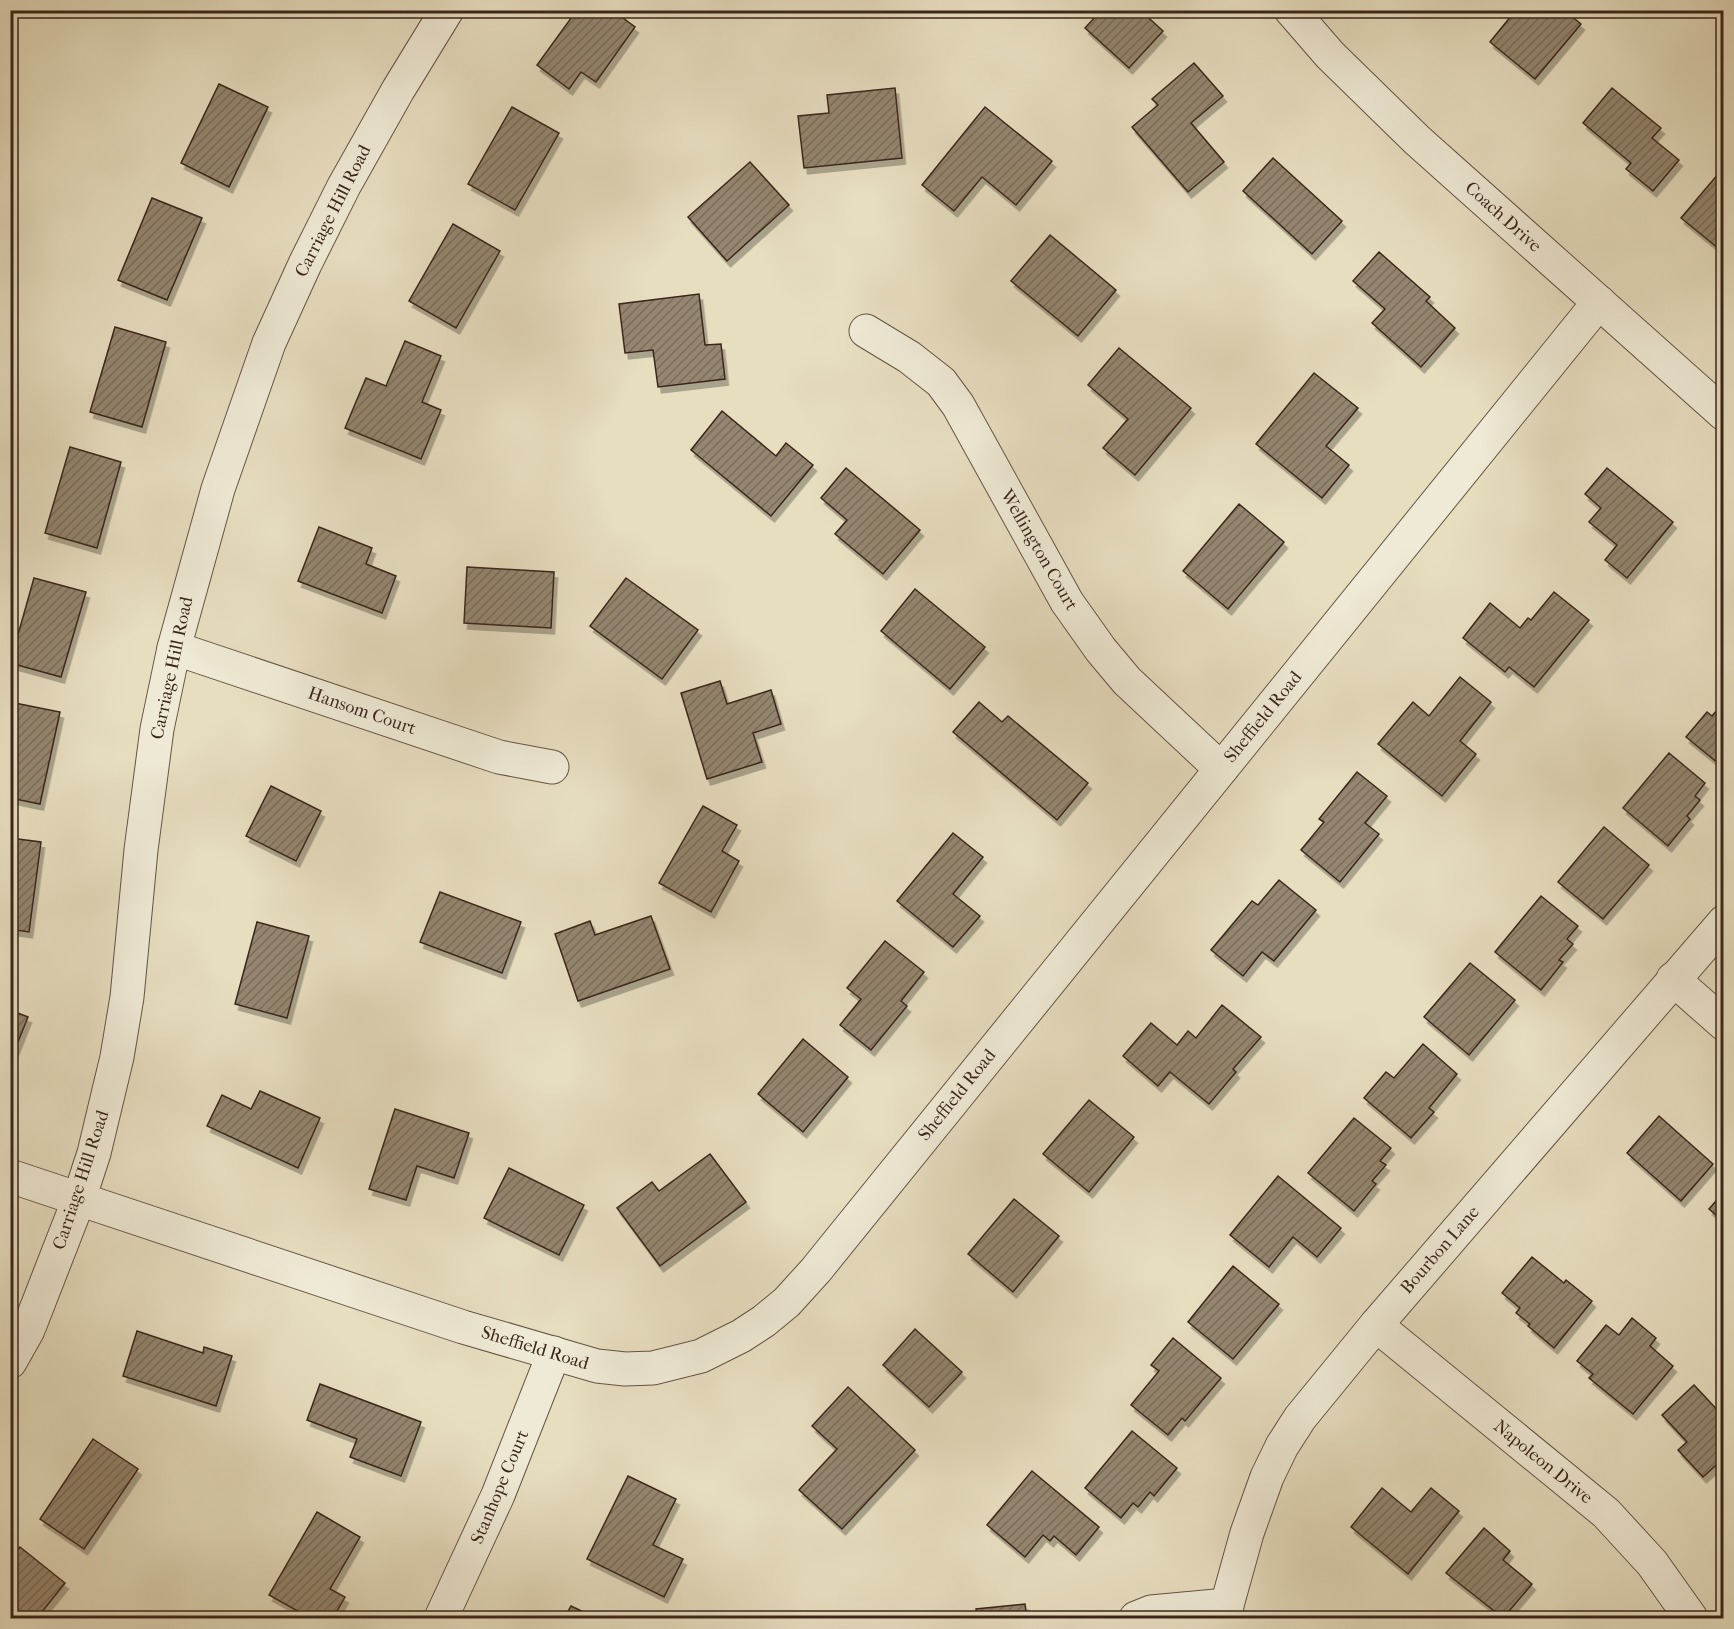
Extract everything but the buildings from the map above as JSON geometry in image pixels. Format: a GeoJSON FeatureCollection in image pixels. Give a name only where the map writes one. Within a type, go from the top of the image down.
{"type":"FeatureCollection","features":[{"type":"Feature","properties":{"kind":"street","name":"Carriage Hill Road"},"geometry":{"type":"LineString","coordinates":[[10,1362],[28,1330],[79,1199],[94,1153],[117,1057],[127,997],[141,850],[157,729],[174,648],[218,489],[269,343],[305,264],[344,186],[398,90],[447,10]]}},
{"type":"Feature","properties":{"kind":"street","name":"Coach Drive"},"geometry":{"type":"LineString","coordinates":[[1291,10],[1330,55],[1417,140],[1724,414]]}},
{"type":"Feature","properties":{"kind":"street","name":"Sheffield Road"},"geometry":{"type":"LineString","coordinates":[[10,1176],[464,1327],[597,1366],[625,1369],[653,1368],[701,1356],[741,1336],[764,1322],[787,1302],[831,1251],[1599,302]]}},
{"type":"Feature","properties":{"kind":"street","name":"Wellington Court"},"geometry":{"type":"LineString","coordinates":[[866,330],[909,357],[941,382],[958,405],[1066,602],[1127,681],[1221,769]]}},
{"type":"Feature","properties":{"kind":"street","name":"Hansom Court"},"geometry":{"type":"LineString","coordinates":[[174,648],[499,757],[552,767]]}},
{"type":"Feature","properties":{"kind":"street","name":"Bourbon Lane"},"geometry":{"type":"LineString","coordinates":[[1227,1612],[1247,1533],[1267,1477],[1282,1446],[1300,1418],[1376,1325],[1724,922]]}},
{"type":"Feature","properties":{"kind":"street"},"geometry":{"type":"LineString","coordinates":[[1673,979],[1724,1024]]}},
{"type":"Feature","properties":{"kind":"street","name":"Napoleon Drive"},"geometry":{"type":"LineString","coordinates":[[1376,1325],[1606,1513],[1652,1563],[1691,1618]]}},
{"type":"Feature","properties":{"kind":"street","name":"Stanhope Court"},"geometry":{"type":"LineString","coordinates":[[441,1618],[498,1495],[554,1353]]}},
{"type":"Feature","properties":{"kind":"street"},"geometry":{"type":"LineString","coordinates":[[1136,1618],[1151,1612],[1227,1612]]}}]}
